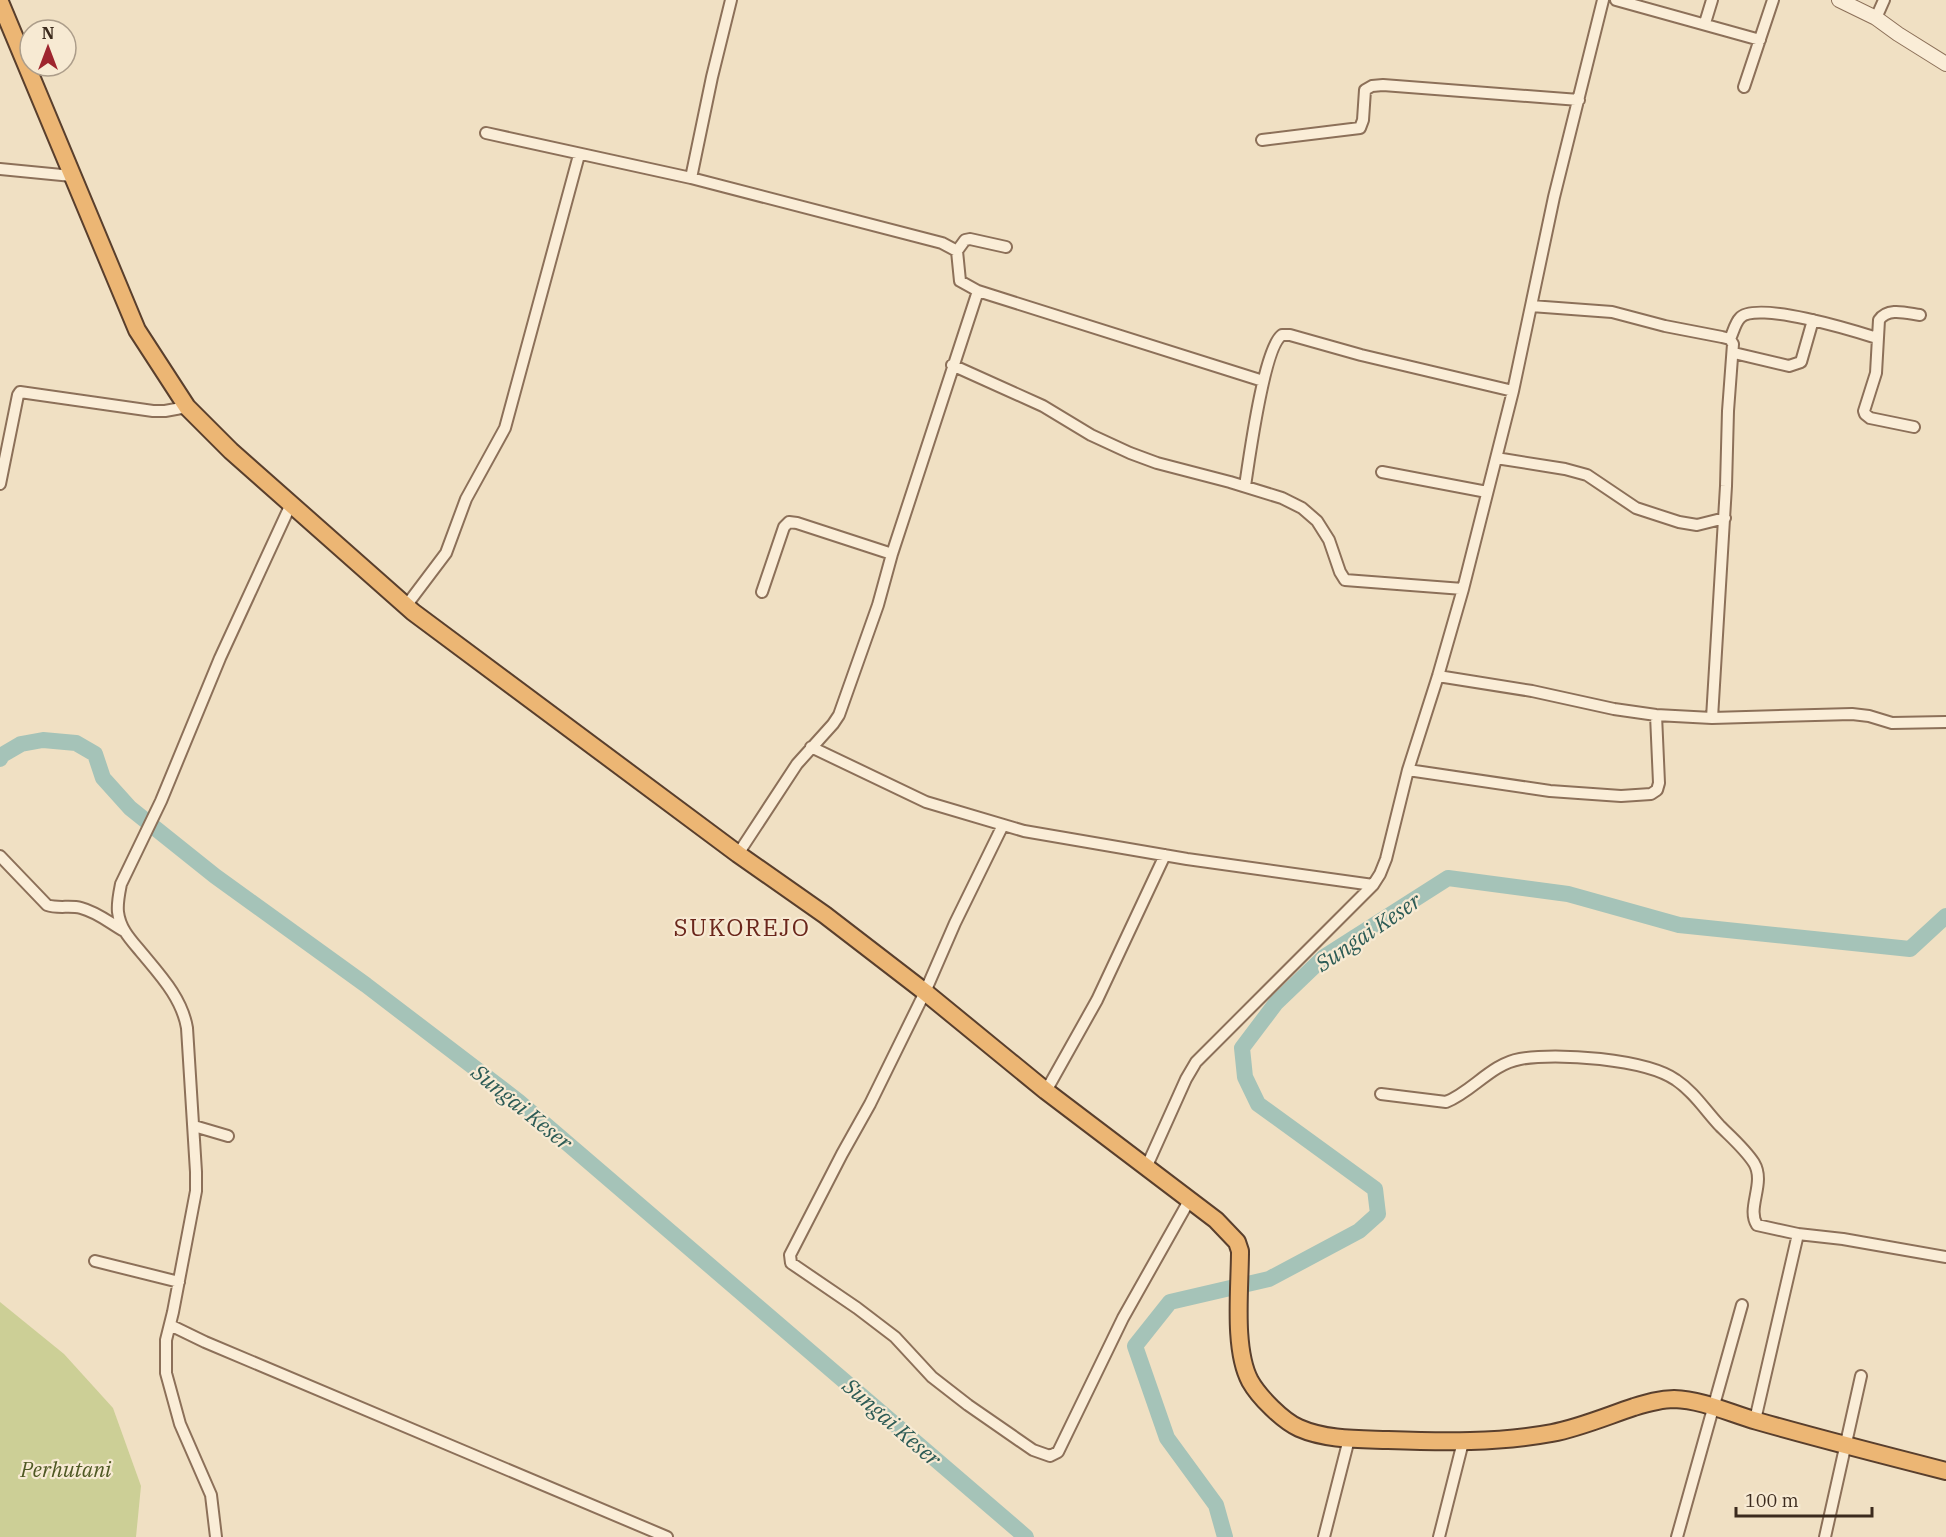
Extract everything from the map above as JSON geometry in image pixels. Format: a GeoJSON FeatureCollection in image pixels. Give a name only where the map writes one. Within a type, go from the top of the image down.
{"type":"FeatureCollection","features":[{"type":"Feature","properties":{"kind":"highway"},"geometry":{"type":"LineString","coordinates":[[0,2],[137,330],[187,407],[231,451],[406,606],[738,854],[825,915],[925,992],[1046,1092],[1216,1220],[1237,1242],[1240,1251],[1241,1346],[1250,1382],[1262,1398],[1289,1423],[1309,1432],[1349,1439],[1463,1442],[1554,1433],[1659,1400],[1684,1400],[1946,1471]]}},
{"type":"Feature","properties":{"kind":"street"},"geometry":{"type":"LineString","coordinates":[[691,178],[731,0]]}},
{"type":"Feature","properties":{"kind":"street"},"geometry":{"type":"LineString","coordinates":[[1146,1168],[1186,1078],[1196,1062],[1373,885],[1386,859],[1408,770],[1438,676],[1462,589],[1513,391],[1554,197],[1603,0]]}},
{"type":"Feature","properties":{"kind":"street"},"geometry":{"type":"LineString","coordinates":[[1616,0],[1760,40]]}},
{"type":"Feature","properties":{"kind":"street"},"geometry":{"type":"LineString","coordinates":[[1705,23],[1712,0]]}},
{"type":"Feature","properties":{"kind":"street"},"geometry":{"type":"LineString","coordinates":[[1744,87],[1773,0]]}},
{"type":"Feature","properties":{"kind":"street"},"geometry":{"type":"LineString","coordinates":[[1839,0],[1876,18],[1946,64]]}},
{"type":"Feature","properties":{"kind":"street"},"geometry":{"type":"LineString","coordinates":[[1876,18],[1884,0]]}},
{"type":"Feature","properties":{"kind":"street"},"geometry":{"type":"LineString","coordinates":[[1262,140],[1356,130],[1362,123],[1365,90],[1372,86],[1579,100]]}},
{"type":"Feature","properties":{"kind":"street"},"geometry":{"type":"LineString","coordinates":[[486,134],[691,178],[942,243],[957,251]]}},
{"type":"Feature","properties":{"kind":"street"},"geometry":{"type":"LineString","coordinates":[[406,606],[446,553],[466,500],[505,428],[579,155]]}},
{"type":"Feature","properties":{"kind":"street"},"geometry":{"type":"LineString","coordinates":[[0,169],[72,176]]}},
{"type":"Feature","properties":{"kind":"street"},"geometry":{"type":"LineString","coordinates":[[1005,247],[970,239],[965,240],[957,251],[960,282],[978,291],[1263,381]]}},
{"type":"Feature","properties":{"kind":"street"},"geometry":{"type":"LineString","coordinates":[[738,854],[797,764],[839,715],[878,605],[952,365],[978,291]]}},
{"type":"Feature","properties":{"kind":"street"},"geometry":{"type":"LineString","coordinates":[[1531,306],[1612,312],[1665,326],[1730,339],[1733,344],[1712,718]]}},
{"type":"Feature","properties":{"kind":"street"},"geometry":{"type":"LineString","coordinates":[[1914,427],[1870,418],[1865,414],[1876,373],[1879,320],[1889,311],[1920,315]]}},
{"type":"Feature","properties":{"kind":"street"},"geometry":{"type":"LineString","coordinates":[[1730,339],[1739,318],[1756,312],[1813,320],[1877,338]]}},
{"type":"Feature","properties":{"kind":"street"},"geometry":{"type":"LineString","coordinates":[[1734,353],[1789,366],[1801,362],[1813,320]]}},
{"type":"Feature","properties":{"kind":"street"},"geometry":{"type":"LineString","coordinates":[[1245,486],[1263,381],[1275,342],[1278,337],[1286,334],[1361,355],[1513,391]]}},
{"type":"Feature","properties":{"kind":"street"},"geometry":{"type":"LineString","coordinates":[[952,365],[1043,406],[1091,435],[1130,453],[1157,463],[1245,486],[1282,498],[1302,508],[1317,520],[1329,540],[1345,580],[1462,589]]}},
{"type":"Feature","properties":{"kind":"street"},"geometry":{"type":"LineString","coordinates":[[0,484],[20,392],[153,411],[187,407]]}},
{"type":"Feature","properties":{"kind":"street"},"geometry":{"type":"LineString","coordinates":[[1496,458],[1565,469],[1587,475],[1636,508],[1679,522],[1697,525],[1725,518]]}},
{"type":"Feature","properties":{"kind":"street"},"geometry":{"type":"LineString","coordinates":[[1382,472],[1487,492]]}},
{"type":"Feature","properties":{"kind":"street"},"geometry":{"type":"LineString","coordinates":[[216,1537],[211,1495],[180,1424],[166,1373],[166,1340],[196,1191],[187,1028],[184,1013],[171,991],[124,931],[118,914],[121,884],[161,801],[220,658],[291,504]]}},
{"type":"Feature","properties":{"kind":"street"},"geometry":{"type":"LineString","coordinates":[[762,592],[784,527],[789,522],[892,554]]}},
{"type":"Feature","properties":{"kind":"street"},"geometry":{"type":"LineString","coordinates":[[1438,676],[1656,715],[1712,718],[1852,714],[1893,723],[1946,722]]}},
{"type":"Feature","properties":{"kind":"street"},"geometry":{"type":"LineString","coordinates":[[1408,770],[1550,791],[1621,796],[1651,794],[1657,790],[1659,783],[1656,715]]}},
{"type":"Feature","properties":{"kind":"street"},"geometry":{"type":"LineString","coordinates":[[811,747],[926,802],[1003,825],[1046,835],[1165,855],[1373,885]]}},
{"type":"Feature","properties":{"kind":"street"},"geometry":{"type":"LineString","coordinates":[[1003,825],[870,1104],[789,1257],[793,1266],[857,1308],[895,1337],[932,1377],[1033,1450],[1050,1456],[1058,1452],[1123,1318],[1190,1199]]}},
{"type":"Feature","properties":{"kind":"street"},"geometry":{"type":"LineString","coordinates":[[1046,1092],[1097,1000],[1165,855]]}},
{"type":"Feature","properties":{"kind":"street"},"geometry":{"type":"LineString","coordinates":[[0,856],[47,905],[88,910],[124,931]]}},
{"type":"Feature","properties":{"kind":"street"},"geometry":{"type":"LineString","coordinates":[[1382,1094],[1446,1102],[1502,1065],[1520,1059],[1559,1056],[1587,1058],[1658,1069],[1690,1091],[1754,1163],[1758,1173],[1754,1216],[1757,1225],[1798,1234],[1843,1239],[1946,1257]]}},
{"type":"Feature","properties":{"kind":"street"},"geometry":{"type":"LineString","coordinates":[[194,1126],[228,1136]]}},
{"type":"Feature","properties":{"kind":"street"},"geometry":{"type":"LineString","coordinates":[[1755,1420],[1798,1234]]}},
{"type":"Feature","properties":{"kind":"street"},"geometry":{"type":"LineString","coordinates":[[95,1261],[178,1282]]}},
{"type":"Feature","properties":{"kind":"street"},"geometry":{"type":"LineString","coordinates":[[1677,1537],[1742,1305]]}},
{"type":"Feature","properties":{"kind":"street"},"geometry":{"type":"LineString","coordinates":[[170,1325],[205,1342],[667,1537]]}},
{"type":"Feature","properties":{"kind":"street"},"geometry":{"type":"LineString","coordinates":[[1825,1537],[1861,1376]]}},
{"type":"Feature","properties":{"kind":"street"},"geometry":{"type":"LineString","coordinates":[[1324,1537],[1349,1439]]}},
{"type":"Feature","properties":{"kind":"street"},"geometry":{"type":"LineString","coordinates":[[1439,1537],[1463,1442]]}},
{"type":"Feature","properties":{"kind":"green space","name":"Perhutani"},"geometry":{"type":"Polygon","coordinates":[[[0,1302],[64,1354],[113,1408],[141,1486],[136,1537],[0,1537],[0,1302]]]}},
{"type":"Feature","properties":{"kind":"waterway","name":"Sungai Keser"},"geometry":{"type":"LineString","coordinates":[[0,759],[2,755],[21,744],[43,740],[76,743],[95,754],[103,778],[130,808],[215,876],[366,985],[518,1101],[1026,1537]]}},
{"type":"Feature","properties":{"kind":"waterway","name":"Sungai Keser"},"geometry":{"type":"LineString","coordinates":[[1225,1537],[1216,1505],[1167,1438],[1135,1346],[1170,1302],[1269,1279],[1359,1231],[1378,1214],[1375,1189],[1258,1104],[1245,1077],[1242,1048],[1276,1003],[1324,957],[1448,878],[1568,894],[1679,925],[1910,949],[1946,916]]}},
{"type":"Feature","properties":{"kind":"district","name":"SUKOREJO"},"geometry":{"type":"Point","coordinates":[742,928]}}]}
